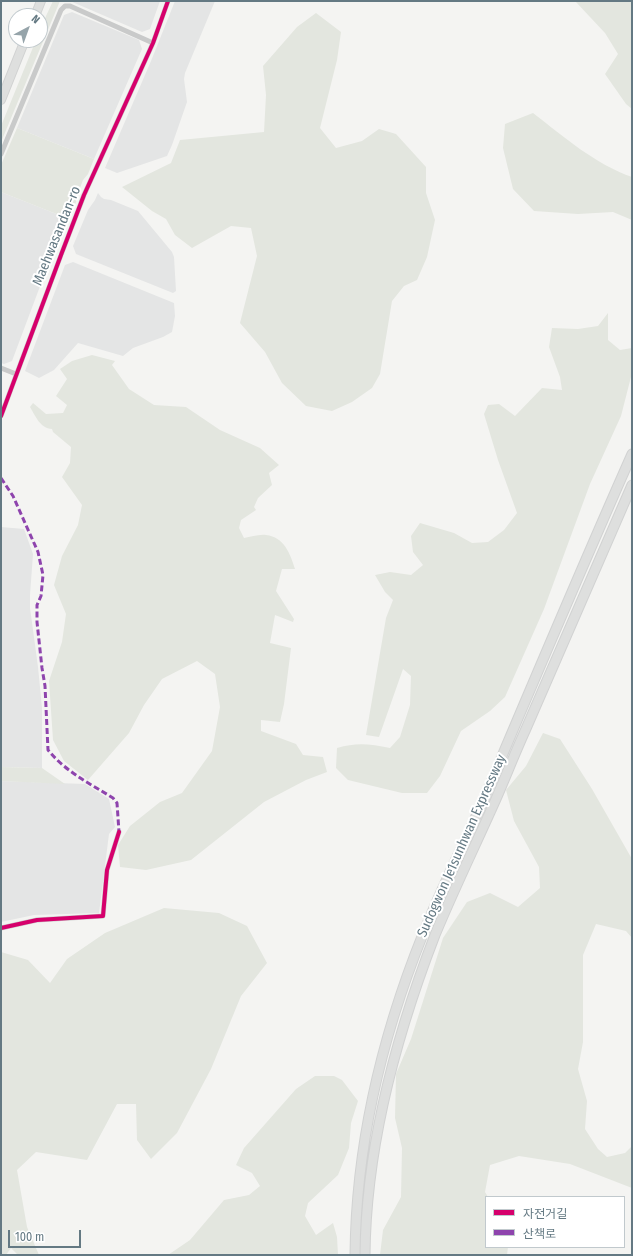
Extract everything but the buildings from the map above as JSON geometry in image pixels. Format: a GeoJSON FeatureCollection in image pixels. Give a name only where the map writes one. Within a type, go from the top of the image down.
{"type":"FeatureCollection","features":[{"type":"Feature","properties":{"kind":"highway","name":"Sudogwon Je1sunhwan Expressway"},"geometry":{"type":"LineString","coordinates":[[355,1255],[355,1225],[360,1174],[369,1113],[382,1053],[412,963],[436,903],[481,804],[536,673],[632,454]]}},
{"type":"Feature","properties":{"kind":"highway","name":"Sudogwon Je1sunhwan Expressway"},"geometry":{"type":"LineString","coordinates":[[365,1255],[375,1148],[396,1048],[419,978],[436,932],[496,799],[632,485]]}},
{"type":"Feature","properties":{"kind":"main road"},"geometry":{"type":"LineString","coordinates":[[1,87],[17,48]]}},
{"type":"Feature","properties":{"kind":"main road"},"geometry":{"type":"LineString","coordinates":[[1,100],[22,48]]}},
{"type":"Feature","properties":{"kind":"street","name":"Maehwasandan-ro"},"geometry":{"type":"LineString","coordinates":[[1,416],[84,195],[153,43],[168,1]]}},
{"type":"Feature","properties":{"kind":"street"},"geometry":{"type":"LineString","coordinates":[[1,154],[61,10],[65,6],[70,6],[153,43]]}},
{"type":"Feature","properties":{"kind":"street"},"geometry":{"type":"LineString","coordinates":[[1,368],[16,374]]}},
{"type":"Feature","properties":{"kind":"street"},"geometry":{"type":"LineString","coordinates":[[1,928],[37,920],[103,916],[107,870],[119,832]]}},
{"type":"Feature","properties":{"kind":"shaded area"},"geometry":{"type":"Polygon","coordinates":[[[53,1],[60,1],[48,30],[48,12],[53,1]]]}},
{"type":"Feature","properties":{"kind":"shaded area"},"geometry":{"type":"Polygon","coordinates":[[[70,1],[160,1],[150,29],[142,32],[70,1]]]}},
{"type":"Feature","properties":{"kind":"shaded area"},"geometry":{"type":"Polygon","coordinates":[[[175,1],[215,1],[185,73],[184,79],[187,102],[167,156],[117,173],[105,168],[175,1]]]}},
{"type":"Feature","properties":{"kind":"shaded area"},"geometry":{"type":"Polygon","coordinates":[[[575,1],[632,1],[632,109],[626,104],[605,74],[618,54],[605,33],[575,1]]]}},
{"type":"Feature","properties":{"kind":"shaded area"},"geometry":{"type":"Polygon","coordinates":[[[72,12],[139,40],[142,49],[94,159],[17,128],[64,15],[72,12]]]}},
{"type":"Feature","properties":{"kind":"shaded area"},"geometry":{"type":"Polygon","coordinates":[[[316,13],[341,32],[337,60],[320,128],[336,148],[362,141],[379,129],[396,134],[426,167],[426,193],[435,220],[427,257],[417,280],[404,286],[392,301],[380,374],[372,388],[352,402],[332,411],[306,406],[282,383],[265,352],[240,323],[257,256],[251,228],[231,226],[192,248],[175,235],[166,219],[152,211],[122,187],[171,163],[180,140],[264,132],[266,95],[263,66],[297,27],[316,13]]]}},
{"type":"Feature","properties":{"kind":"shaded area"},"geometry":{"type":"Polygon","coordinates":[[[33,48],[40,48],[1,142],[1,126],[33,48]]]}},
{"type":"Feature","properties":{"kind":"shaded area"},"geometry":{"type":"Polygon","coordinates":[[[533,113],[568,140],[605,165],[632,177],[632,220],[613,212],[578,214],[534,211],[513,189],[503,148],[505,124],[533,113]]]}},
{"type":"Feature","properties":{"kind":"shaded area"},"geometry":{"type":"Polygon","coordinates":[[[17,128],[94,159],[88,174],[83,180],[69,219],[1,192],[1,165],[17,128]]]}},
{"type":"Feature","properties":{"kind":"shaded area"},"geometry":{"type":"Polygon","coordinates":[[[1,192],[69,219],[39,289],[12,361],[4,364],[1,363],[1,192]]]}},
{"type":"Feature","properties":{"kind":"shaded area"},"geometry":{"type":"Polygon","coordinates":[[[98,193],[104,199],[111,200],[138,211],[172,252],[174,257],[176,291],[173,293],[76,254],[73,246],[88,210],[98,193]]]}},
{"type":"Feature","properties":{"kind":"shaded area"},"geometry":{"type":"Polygon","coordinates":[[[73,262],[174,303],[175,316],[172,332],[163,337],[133,348],[123,356],[78,343],[54,370],[39,378],[25,371],[65,265],[73,262]]]}},
{"type":"Feature","properties":{"kind":"shaded area"},"geometry":{"type":"Polygon","coordinates":[[[608,313],[608,340],[620,350],[632,348],[632,373],[621,416],[590,484],[544,609],[505,697],[490,711],[461,731],[440,776],[427,793],[402,793],[348,780],[336,768],[337,748],[364,744],[390,748],[400,737],[410,705],[411,676],[403,669],[379,737],[366,735],[386,618],[393,600],[385,592],[375,575],[390,572],[411,575],[423,565],[413,552],[411,536],[420,523],[454,533],[472,543],[488,542],[504,530],[517,513],[498,460],[484,414],[488,405],[499,404],[515,416],[542,388],[562,390],[560,377],[549,347],[552,328],[578,329],[598,326],[608,313]]]}},
{"type":"Feature","properties":{"kind":"shaded area"},"geometry":{"type":"Polygon","coordinates":[[[92,355],[115,361],[112,365],[129,389],[154,405],[186,407],[220,430],[260,448],[279,465],[269,473],[272,485],[258,498],[254,507],[256,510],[241,520],[239,528],[244,538],[263,535],[272,536],[282,542],[291,557],[295,569],[282,569],[276,591],[294,619],[293,622],[275,615],[270,643],[291,648],[284,704],[280,722],[261,720],[261,731],[296,744],[303,755],[323,757],[327,772],[306,780],[264,802],[191,860],[146,870],[120,867],[118,845],[130,826],[160,802],[182,793],[212,751],[220,707],[215,674],[197,661],[162,679],[144,705],[129,733],[88,780],[64,761],[53,740],[49,681],[62,642],[66,614],[54,585],[62,556],[78,525],[82,505],[62,477],[70,463],[71,447],[53,432],[52,429],[44,427],[36,418],[30,407],[33,403],[46,414],[63,413],[67,405],[56,396],[67,379],[60,369],[72,361],[92,355]]]}},
{"type":"Feature","properties":{"kind":"shaded area"},"geometry":{"type":"Polygon","coordinates":[[[1,527],[24,529],[33,554],[30,608],[42,708],[42,768],[1,767],[1,527]]]}},
{"type":"Feature","properties":{"kind":"shaded area"},"geometry":{"type":"Polygon","coordinates":[[[543,733],[560,739],[592,789],[632,859],[632,938],[626,931],[596,924],[583,955],[583,1042],[578,1069],[587,1101],[585,1129],[598,1149],[607,1157],[625,1153],[632,1146],[632,1188],[570,1164],[519,1156],[490,1165],[485,1192],[487,1196],[485,1196],[485,1248],[508,1248],[507,1255],[380,1255],[383,1230],[401,1197],[402,1148],[395,1118],[396,1074],[411,1039],[443,938],[467,902],[490,893],[518,907],[540,888],[539,867],[514,821],[506,790],[526,766],[543,733]]]}},
{"type":"Feature","properties":{"kind":"shaded area"},"geometry":{"type":"Polygon","coordinates":[[[1,767],[42,768],[65,784],[1,781],[1,767]]]}},
{"type":"Feature","properties":{"kind":"shaded area"},"geometry":{"type":"Polygon","coordinates":[[[1,781],[85,784],[109,799],[115,827],[109,834],[99,913],[34,915],[1,922],[1,781]]]}},
{"type":"Feature","properties":{"kind":"shaded area"},"geometry":{"type":"Polygon","coordinates":[[[164,908],[219,913],[247,926],[267,963],[241,996],[211,1069],[177,1133],[151,1159],[137,1140],[136,1104],[117,1104],[87,1160],[36,1152],[17,1170],[27,1227],[39,1255],[18,1255],[11,1248],[6,1255],[1,1255],[1,952],[28,960],[50,983],[67,959],[105,933],[164,908]]]}},
{"type":"Feature","properties":{"kind":"shaded area"},"geometry":{"type":"Polygon","coordinates":[[[315,1076],[334,1076],[342,1080],[358,1101],[351,1123],[349,1148],[338,1175],[308,1203],[305,1216],[316,1235],[333,1223],[337,1237],[338,1255],[168,1255],[190,1240],[224,1200],[249,1195],[260,1186],[252,1173],[236,1165],[244,1148],[296,1089],[315,1076]]]}},
{"type":"Feature","properties":{"kind":"marked path"},"geometry":{"type":"LineString","coordinates":[[1,478],[13,496],[38,552],[43,575],[41,596],[37,605],[37,622],[45,686],[48,750],[70,771],[113,798],[117,803],[119,832]]}},
{"type":"Feature","properties":{"kind":"cycle path"},"geometry":{"type":"LineString","coordinates":[[1,416],[84,195],[153,43],[168,1]]}},
{"type":"Feature","properties":{"kind":"cycle path"},"geometry":{"type":"LineString","coordinates":[[1,928],[37,920],[103,916],[107,870],[119,832]]}}]}
